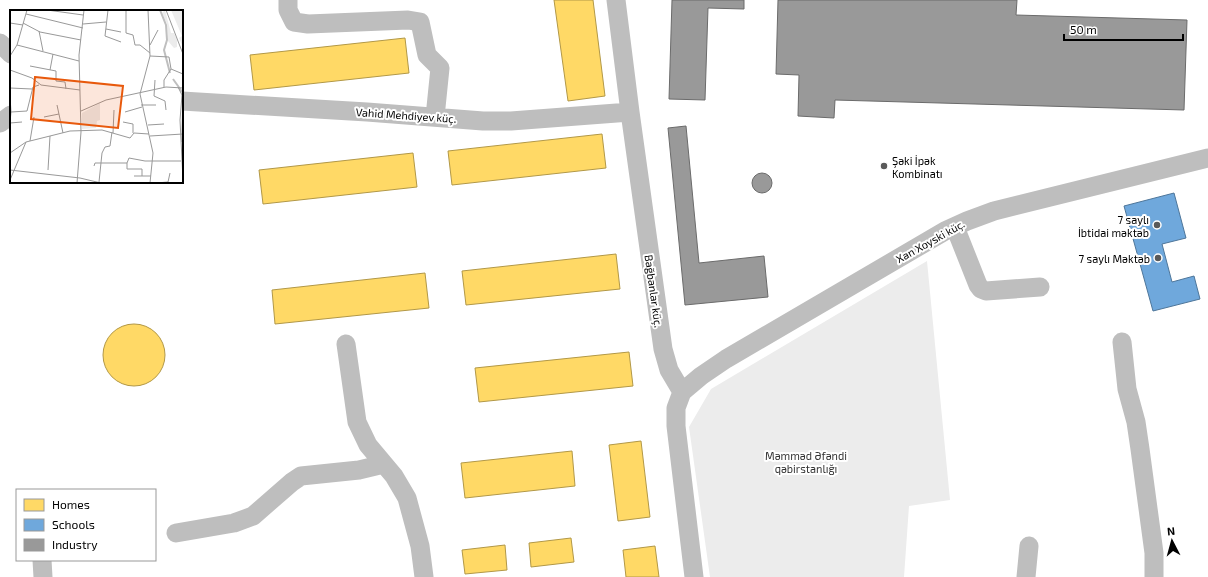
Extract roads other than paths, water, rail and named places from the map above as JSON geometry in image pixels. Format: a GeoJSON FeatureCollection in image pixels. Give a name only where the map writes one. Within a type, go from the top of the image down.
{"type":"FeatureCollection","features":[{"type":"Feature","properties":{"kind":"street"},"geometry":{"type":"LineString","coordinates":[[288,0],[288,10],[294,22],[308,24],[408,20],[420,22],[427,55],[440,68],[435,118]]}},
{"type":"Feature","properties":{"kind":"street","name":"Bağbanlar küç."},"geometry":{"type":"LineString","coordinates":[[616,0],[663,349],[669,370],[682,392]]}},
{"type":"Feature","properties":{"kind":"street"},"geometry":{"type":"LineString","coordinates":[[0,43],[10,53]]}},
{"type":"Feature","properties":{"kind":"street","name":"Vahid Mehdiyev küç."},"geometry":{"type":"LineString","coordinates":[[183,101],[367,112],[483,121],[511,121],[630,112]]}},
{"type":"Feature","properties":{"kind":"street"},"geometry":{"type":"LineString","coordinates":[[0,123],[10,116]]}},
{"type":"Feature","properties":{"kind":"street","name":"Xan Xoyski küç."},"geometry":{"type":"LineString","coordinates":[[682,392],[701,376],[726,359],[955,227],[994,211],[1208,158]]}},
{"type":"Feature","properties":{"kind":"street"},"geometry":{"type":"LineString","coordinates":[[955,227],[978,285],[981,289],[986,291],[1040,287]]}},
{"type":"Feature","properties":{"kind":"street"},"geometry":{"type":"LineString","coordinates":[[1122,342],[1127,389],[1136,422],[1140,449],[1154,553],[1154,577]]}},
{"type":"Feature","properties":{"kind":"street"},"geometry":{"type":"LineString","coordinates":[[346,344],[357,422],[368,445],[394,476],[407,498],[420,546],[424,577]]}},
{"type":"Feature","properties":{"kind":"street"},"geometry":{"type":"LineString","coordinates":[[682,392],[676,408],[676,426],[694,577]]}},
{"type":"Feature","properties":{"kind":"street"},"geometry":{"type":"LineString","coordinates":[[176,533],[234,523],[253,516],[301,476],[359,470],[384,464]]}},
{"type":"Feature","properties":{"kind":"street"},"geometry":{"type":"LineString","coordinates":[[1026,577],[1029,546]]}},
{"type":"Feature","properties":{"kind":"street"},"geometry":{"type":"LineString","coordinates":[[42,561],[43,577]]}},
{"type":"Feature","properties":{"kind":"place","name":"Şəki İpək Kombinatı"},"geometry":{"type":"Point","coordinates":[884,166]}},
{"type":"Feature","properties":{"kind":"place","name":"7 saylı İbtidai məktəb"},"geometry":{"type":"Point","coordinates":[1157,225]}},
{"type":"Feature","properties":{"kind":"place","name":"7 saylı Məktəb"},"geometry":{"type":"Point","coordinates":[1158,258]}},
{"type":"Feature","properties":{"kind":"park label","name":"Məmməd Əfəndi qəbirstanlığı"},"geometry":{"type":"Point","coordinates":[806,461]}}]}
